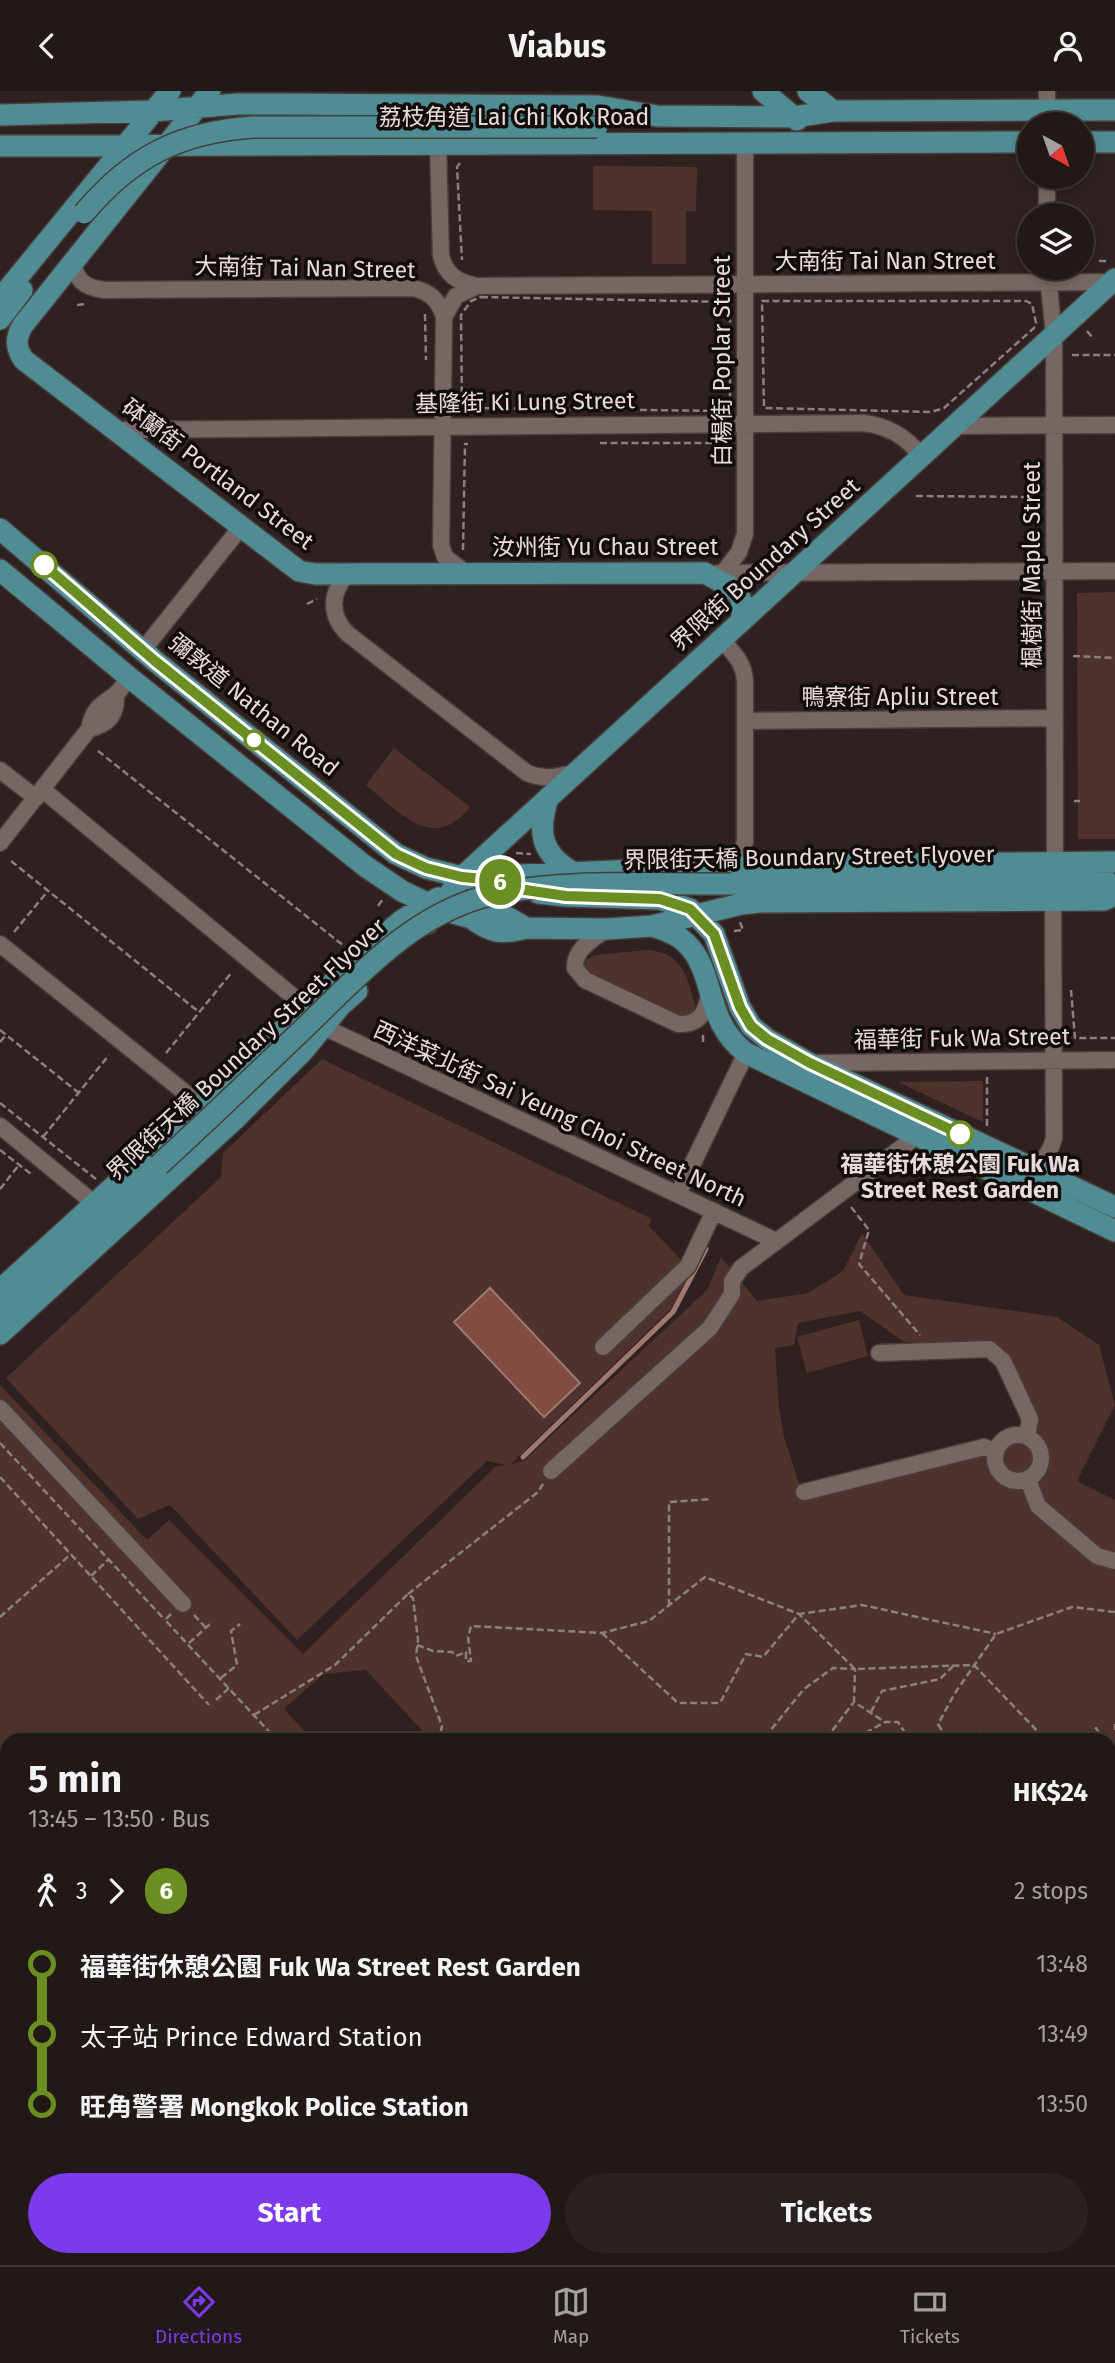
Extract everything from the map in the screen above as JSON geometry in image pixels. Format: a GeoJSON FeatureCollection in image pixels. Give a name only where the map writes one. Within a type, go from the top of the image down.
{"type":"FeatureCollection","features":[{"type":"Feature","properties":{"kind":"main road"},"geometry":{"type":"LineString","coordinates":[[0,358],[24,360],[16,343],[18,334],[210,91]]}},
{"type":"Feature","properties":{"kind":"main road"},"geometry":{"type":"LineString","coordinates":[[762,91],[822,143]]}},
{"type":"Feature","properties":{"kind":"main road"},"geometry":{"type":"LineString","coordinates":[[808,91],[833,111]]}},
{"type":"Feature","properties":{"kind":"main road"},"geometry":{"type":"LineString","coordinates":[[0,299],[166,92]]}},
{"type":"Feature","properties":{"kind":"main road","name":"荔枝角道 Lai Chi Kok Road"},"geometry":{"type":"LineString","coordinates":[[0,115],[153,111],[349,98],[598,106],[657,116],[794,117],[833,111],[1115,110]]}},
{"type":"Feature","properties":{"kind":"main road"},"geometry":{"type":"LineString","coordinates":[[194,109],[221,127],[272,145]]}},
{"type":"Feature","properties":{"kind":"main road","name":"荔枝角道 Lai Chi Kok Road"},"geometry":{"type":"LineString","coordinates":[[0,319],[102,192],[146,157],[190,137],[225,129],[253,127],[597,128],[657,116]]}},
{"type":"Feature","properties":{"kind":"main road","name":"荔枝角道 Lai Chi Kok Road"},"geometry":{"type":"LineString","coordinates":[[4,142],[168,145],[1017,142]]}},
{"type":"Feature","properties":{"kind":"main road"},"geometry":{"type":"LineString","coordinates":[[1094,142],[1115,142]]}},
{"type":"Feature","properties":{"kind":"main road","name":"界限街 Boundary Street"},"geometry":{"type":"LineString","coordinates":[[0,1290],[202,1106],[376,941],[433,906],[1114,281]]}},
{"type":"Feature","properties":{"kind":"main road","name":"砵蘭街 Portland Street"},"geometry":{"type":"LineString","coordinates":[[24,360],[299,571],[348,574]]}},
{"type":"Feature","properties":{"kind":"main road","name":"彌敦道 Nathan Road"},"geometry":{"type":"LineString","coordinates":[[0,529],[143,650],[396,854],[457,883],[496,880]]}},
{"type":"Feature","properties":{"kind":"main road","name":"汝州街 Yu Chau Street"},"geometry":{"type":"LineString","coordinates":[[348,574],[465,563],[714,573]]}},
{"type":"Feature","properties":{"kind":"main road"},"geometry":{"type":"LineString","coordinates":[[0,570],[123,686],[365,866],[402,891],[433,906],[471,918],[481,926],[498,933],[526,928],[607,929],[652,926],[760,901],[1104,899],[1113,881],[1055,862],[728,866],[521,875],[496,880]]}},
{"type":"Feature","properties":{"kind":"main road"},"geometry":{"type":"LineString","coordinates":[[714,573],[737,592],[742,603],[741,621]]}},
{"type":"Feature","properties":{"kind":"main road"},"geometry":{"type":"LineString","coordinates":[[548,798],[541,827],[544,840],[549,853],[559,865],[572,872]]}},
{"type":"Feature","properties":{"kind":"main road"},"geometry":{"type":"LineString","coordinates":[[496,880],[512,888],[556,895],[660,899],[675,902],[699,916],[714,934],[721,947],[744,1016],[767,1039],[810,1063],[1115,1207]]}},
{"type":"Feature","properties":{"kind":"main road","name":"界限街天橋 Boundary Street Flyover"},"geometry":{"type":"LineString","coordinates":[[0,1311],[382,954],[423,923],[460,905],[505,892],[577,885],[1113,881]]}},
{"type":"Feature","properties":{"kind":"main road","name":"界限街 Boundary Street"},"geometry":{"type":"LineString","coordinates":[[0,1334],[210,1142],[303,1051],[341,1005],[412,941],[433,906]]}},
{"type":"Feature","properties":{"kind":"main road"},"geometry":{"type":"LineString","coordinates":[[652,926],[678,937],[691,949],[701,968],[722,1027],[746,1053],[1115,1231]]}},
{"type":"Feature","properties":{"kind":"street"},"geometry":{"type":"LineString","coordinates":[[166,92],[194,109]]}},
{"type":"Feature","properties":{"kind":"street"},"geometry":{"type":"LineString","coordinates":[[438,142],[443,265],[455,279],[479,291]]}},
{"type":"Feature","properties":{"kind":"street","name":"白楊街 Poplar Street"},"geometry":{"type":"LineString","coordinates":[[714,573],[739,552],[745,534],[745,142]]}},
{"type":"Feature","properties":{"kind":"street","name":"大南街 Tai Nan Street"},"geometry":{"type":"LineString","coordinates":[[74,260],[74,271],[79,280],[95,289],[413,288],[423,290],[437,301],[444,317]]}},
{"type":"Feature","properties":{"kind":"street","name":"大南街 Tai Nan Street"},"geometry":{"type":"LineString","coordinates":[[479,291],[1017,277]]}},
{"type":"Feature","properties":{"kind":"street","name":"楓樹街 Maple Street"},"geometry":{"type":"LineString","coordinates":[[1047,280],[1054,335],[1055,862]]}},
{"type":"Feature","properties":{"kind":"street","name":"大南街 Tai Nan Street"},"geometry":{"type":"LineString","coordinates":[[1094,280],[1114,281]]}},
{"type":"Feature","properties":{"kind":"street"},"geometry":{"type":"LineString","coordinates":[[465,563],[450,563],[442,552],[444,317],[456,296],[479,291]]}},
{"type":"Feature","properties":{"kind":"street","name":"基隆街 Ki Lung Street"},"geometry":{"type":"LineString","coordinates":[[118,430],[745,422],[875,424],[896,432],[921,456]]}},
{"type":"Feature","properties":{"kind":"street"},"geometry":{"type":"LineString","coordinates":[[954,426],[1115,425]]}},
{"type":"Feature","properties":{"kind":"street"},"geometry":{"type":"LineString","coordinates":[[143,650],[241,527]]}},
{"type":"Feature","properties":{"kind":"street","name":"汝州街 Yu Chau Street"},"geometry":{"type":"LineString","coordinates":[[714,573],[1115,571]]}},
{"type":"Feature","properties":{"kind":"street"},"geometry":{"type":"LineString","coordinates":[[348,574],[338,584],[333,608],[336,618],[348,634],[527,773],[550,778],[575,773]]}},
{"type":"Feature","properties":{"kind":"street"},"geometry":{"type":"LineString","coordinates":[[721,639],[739,659],[743,669],[745,721],[745,842],[740,856],[728,866]]}},
{"type":"Feature","properties":{"kind":"street"},"geometry":{"type":"LineString","coordinates":[[0,843],[89,729],[92,715],[103,700],[123,686]]}},
{"type":"Feature","properties":{"kind":"street","name":"鴨寮街 Apliu Street"},"geometry":{"type":"LineString","coordinates":[[745,721],[1055,718]]}},
{"type":"Feature","properties":{"kind":"street"},"geometry":{"type":"LineString","coordinates":[[0,770],[40,794],[306,1007]]}},
{"type":"Feature","properties":{"kind":"street"},"geometry":{"type":"LineString","coordinates":[[1025,1164],[1032,1164],[1044,1158],[1052,1146],[1054,1131],[1052,899]]}},
{"type":"Feature","properties":{"kind":"street"},"geometry":{"type":"LineString","coordinates":[[607,929],[582,948],[576,958],[575,968],[585,980],[673,1022],[684,1024],[702,1016],[707,1008],[709,992]]}},
{"type":"Feature","properties":{"kind":"street"},"geometry":{"type":"LineString","coordinates":[[0,944],[211,1113],[215,1123],[210,1142]]}},
{"type":"Feature","properties":{"kind":"street","name":"西洋菜北街 Sai Yeung Choi Street North"},"geometry":{"type":"LineString","coordinates":[[324,1027],[776,1241]]}},
{"type":"Feature","properties":{"kind":"street"},"geometry":{"type":"LineString","coordinates":[[678,1194],[746,1053]]}},
{"type":"Feature","properties":{"kind":"street","name":"福華街 Fuk Wa Street"},"geometry":{"type":"LineString","coordinates":[[810,1063],[1115,1059]]}},
{"type":"Feature","properties":{"kind":"street"},"geometry":{"type":"LineString","coordinates":[[0,1126],[95,1204]]}},
{"type":"Feature","properties":{"kind":"street"},"geometry":{"type":"LineString","coordinates":[[551,1471],[710,1328],[732,1294],[732,1281],[741,1268],[917,1136]]}},
{"type":"Feature","properties":{"kind":"street"},"geometry":{"type":"LineString","coordinates":[[603,1347],[688,1266],[714,1211]]}},
{"type":"Feature","properties":{"kind":"street"},"geometry":{"type":"LineString","coordinates":[[879,1353],[984,1347],[996,1353],[1003,1361],[1030,1419],[1027,1436]]}},
{"type":"Feature","properties":{"kind":"street"},"geometry":{"type":"LineString","coordinates":[[0,1408],[187,1607]]}},
{"type":"Feature","properties":{"kind":"street"},"geometry":{"type":"LineString","coordinates":[[1019,1434],[1027,1436],[1034,1440],[1041,1454],[1039,1469],[1028,1479],[1020,1481],[1005,1478],[996,1467],[995,1451],[1004,1439],[1019,1434]]}},
{"type":"Feature","properties":{"kind":"street"},"geometry":{"type":"LineString","coordinates":[[804,1492],[984,1447],[995,1451]]}},
{"type":"Feature","properties":{"kind":"street"},"geometry":{"type":"LineString","coordinates":[[1028,1479],[1038,1506],[1097,1556],[1115,1561]]}},
{"type":"Feature","properties":{"kind":"path"},"geometry":{"type":"LineString","coordinates":[[463,159],[457,167],[461,259],[464,266]]}},
{"type":"Feature","properties":{"kind":"path"},"geometry":{"type":"LineString","coordinates":[[479,291],[730,302],[730,411],[462,408],[461,315],[479,291]]}},
{"type":"Feature","properties":{"kind":"path"},"geometry":{"type":"LineString","coordinates":[[762,301],[1026,301],[1032,304],[1036,323],[1034,328],[944,408],[931,412],[764,408],[762,301]]}},
{"type":"Feature","properties":{"kind":"path"},"geometry":{"type":"LineString","coordinates":[[77,305],[91,304]]}},
{"type":"Feature","properties":{"kind":"path"},"geometry":{"type":"LineString","coordinates":[[425,311],[426,360]]}},
{"type":"Feature","properties":{"kind":"path"},"geometry":{"type":"LineString","coordinates":[[1072,355],[1115,355]]}},
{"type":"Feature","properties":{"kind":"path"},"geometry":{"type":"LineString","coordinates":[[589,443],[727,443],[727,456]]}},
{"type":"Feature","properties":{"kind":"path"},"geometry":{"type":"LineString","coordinates":[[465,563],[465,444],[479,444]]}},
{"type":"Feature","properties":{"kind":"path"},"geometry":{"type":"LineString","coordinates":[[916,496],[1035,497]]}},
{"type":"Feature","properties":{"kind":"path"},"geometry":{"type":"LineString","coordinates":[[1073,656],[1115,658]]}},
{"type":"Feature","properties":{"kind":"path"},"geometry":{"type":"LineString","coordinates":[[98,751],[347,948]]}},
{"type":"Feature","properties":{"kind":"path"},"geometry":{"type":"LineString","coordinates":[[1074,801],[1080,801]]}},
{"type":"Feature","properties":{"kind":"path"},"geometry":{"type":"LineString","coordinates":[[503,840],[516,853],[549,853]]}},
{"type":"Feature","properties":{"kind":"path"},"geometry":{"type":"LineString","coordinates":[[11,861],[199,1012]]}},
{"type":"Feature","properties":{"kind":"path"},"geometry":{"type":"LineString","coordinates":[[14,932],[47,891]]}},
{"type":"Feature","properties":{"kind":"path"},"geometry":{"type":"LineString","coordinates":[[166,1053],[232,972]]}},
{"type":"Feature","properties":{"kind":"path"},"geometry":{"type":"LineString","coordinates":[[1071,983],[1075,1038],[1115,1038]]}},
{"type":"Feature","properties":{"kind":"path"},"geometry":{"type":"LineString","coordinates":[[0,1030],[79,1093]]}},
{"type":"Feature","properties":{"kind":"path"},"geometry":{"type":"LineString","coordinates":[[0,1042],[6,1035]]}},
{"type":"Feature","properties":{"kind":"path"},"geometry":{"type":"LineString","coordinates":[[43,1137],[110,1055]]}},
{"type":"Feature","properties":{"kind":"path"},"geometry":{"type":"LineString","coordinates":[[986,1077],[986,1124]]}},
{"type":"Feature","properties":{"kind":"path"},"geometry":{"type":"LineString","coordinates":[[0,1103],[96,1180]]}},
{"type":"Feature","properties":{"kind":"path"},"geometry":{"type":"LineString","coordinates":[[0,1189],[19,1165]]}},
{"type":"Feature","properties":{"kind":"path"},"geometry":{"type":"LineString","coordinates":[[841,1193],[869,1230],[859,1264],[933,1350]]}},
{"type":"Feature","properties":{"kind":"path"},"geometry":{"type":"LineString","coordinates":[[0,1443],[270,1733]]}},
{"type":"Feature","properties":{"kind":"path"},"geometry":{"type":"LineString","coordinates":[[254,1715],[335,1665],[408,1594],[538,1492],[551,1471]]}},
{"type":"Feature","properties":{"kind":"path"},"geometry":{"type":"LineString","coordinates":[[0,1477],[209,1705]]}},
{"type":"Feature","properties":{"kind":"path"},"geometry":{"type":"LineString","coordinates":[[669,1606],[669,1502],[711,1499]]}},
{"type":"Feature","properties":{"kind":"path"},"geometry":{"type":"LineString","coordinates":[[0,1617],[71,1554]]}},
{"type":"Feature","properties":{"kind":"path"},"geometry":{"type":"LineString","coordinates":[[91,1576],[109,1559]]}},
{"type":"Feature","properties":{"kind":"path"},"geometry":{"type":"LineString","coordinates":[[417,1645],[433,1651],[452,1652],[456,1656],[466,1652],[466,1661],[471,1661],[468,1637],[471,1626],[602,1633],[649,1622],[705,1577],[799,1614],[855,1669],[854,1702],[831,1733]]}},
{"type":"Feature","properties":{"kind":"path"},"geometry":{"type":"LineString","coordinates":[[408,1594],[413,1598],[416,1656],[442,1726],[440,1733]]}},
{"type":"Feature","properties":{"kind":"path"},"geometry":{"type":"LineString","coordinates":[[602,1633],[678,1703],[720,1703],[746,1654],[763,1657],[799,1614],[862,1605],[996,1634],[1072,1607],[1115,1612]]}},
{"type":"Feature","properties":{"kind":"path"},"geometry":{"type":"LineString","coordinates":[[165,1620],[187,1607],[206,1628]]}},
{"type":"Feature","properties":{"kind":"path"},"geometry":{"type":"LineString","coordinates":[[220,1679],[237,1665],[231,1631],[240,1623]]}},
{"type":"Feature","properties":{"kind":"path"},"geometry":{"type":"LineString","coordinates":[[188,1644],[210,1624]]}},
{"type":"Feature","properties":{"kind":"path"},"geometry":{"type":"LineString","coordinates":[[943,1733],[938,1724],[996,1634]]}},
{"type":"Feature","properties":{"kind":"path"},"geometry":{"type":"LineString","coordinates":[[770,1733],[804,1689],[833,1668],[974,1665],[1039,1733]]}},
{"type":"Feature","properties":{"kind":"path"},"geometry":{"type":"LineString","coordinates":[[871,1712],[882,1691],[940,1679],[953,1666]]}},
{"type":"Feature","properties":{"kind":"path"},"geometry":{"type":"LineString","coordinates":[[216,1700],[229,1688]]}},
{"type":"Feature","properties":{"kind":"path"},"geometry":{"type":"LineString","coordinates":[[854,1702],[886,1722]]}},
{"type":"Feature","properties":{"kind":"path"},"geometry":{"type":"LineString","coordinates":[[865,1733],[886,1722],[898,1722],[905,1733]]}},
{"type":"Feature","properties":{"kind":"path"},"geometry":{"type":"LineString","coordinates":[[1115,1724],[1115,1730]]}},
{"type":"Feature","properties":{"kind":"shaded area"},"geometry":{"type":"Polygon","coordinates":[[[593,166],[697,167],[696,211],[686,211],[686,264],[652,264],[652,211],[593,210],[593,166]]]}},
{"type":"Feature","properties":{"kind":"shaded area"},"geometry":{"type":"Polygon","coordinates":[[[1115,592],[1115,839],[1078,839],[1077,593],[1115,592]]]}},
{"type":"Feature","properties":{"kind":"shaded area"},"geometry":{"type":"Polygon","coordinates":[[[394,748],[470,807],[457,821],[443,827],[430,828],[416,823],[403,816],[366,785],[394,748]]]}},
{"type":"Feature","properties":{"kind":"shaded area"},"geometry":{"type":"Polygon","coordinates":[[[647,950],[660,952],[677,962],[687,978],[697,1010],[694,1014],[681,1018],[589,975],[585,970],[586,960],[594,955],[647,950]]]}},
{"type":"Feature","properties":{"kind":"shaded area"},"geometry":{"type":"Polygon","coordinates":[[[322,1059],[652,1219],[649,1226],[691,1270],[671,1309],[510,1465],[525,1460],[707,1290],[721,1257],[757,1301],[808,1293],[843,1271],[862,1233],[904,1295],[1057,1317],[1099,1345],[1115,1405],[1077,1481],[1115,1500],[1115,1733],[424,1733],[366,1670],[323,1674],[284,1709],[306,1733],[0,1733],[0,1385],[147,1540],[169,1520],[303,1654],[495,1467],[505,1465],[487,1461],[297,1640],[170,1505],[138,1519],[6,1378],[221,1177],[223,1153],[322,1059]],[[860,1311],[798,1323],[794,1345],[775,1348],[784,1437],[802,1493],[927,1466],[1033,1434],[1009,1357],[990,1344],[904,1342],[860,1311]]]}},
{"type":"Feature","properties":{"kind":"shaded area"},"geometry":{"type":"Polygon","coordinates":[[[983,1081],[983,1122],[898,1082],[983,1081]]]}},
{"type":"Feature","properties":{"kind":"shaded area"},"geometry":{"type":"Polygon","coordinates":[[[490,1288],[580,1383],[544,1417],[454,1322],[490,1288]]]}},
{"type":"Feature","properties":{"kind":"shaded area"},"geometry":{"type":"Polygon","coordinates":[[[859,1320],[868,1356],[807,1373],[797,1337],[859,1320]]]}},
{"type":"Feature","properties":{"kind":"waterway"},"geometry":{"type":"LineString","coordinates":[[523,1457],[673,1312],[706,1249]]}},
{"type":"Feature","properties":{"kind":"bus line","name":"6"},"geometry":{"type":"LineString","coordinates":[[44,565],[155,661],[396,854],[426,868],[462,877],[496,880],[512,888],[566,896],[660,899],[690,909],[714,934],[721,947],[744,1016],[758,1033],[810,1063],[960,1134]]}},
{"type":"Feature","properties":{"kind":"place","name":"福華街休憩公園 Fuk Wa Street Rest Garden"},"geometry":{"type":"Point","coordinates":[960,1134]}}]}
